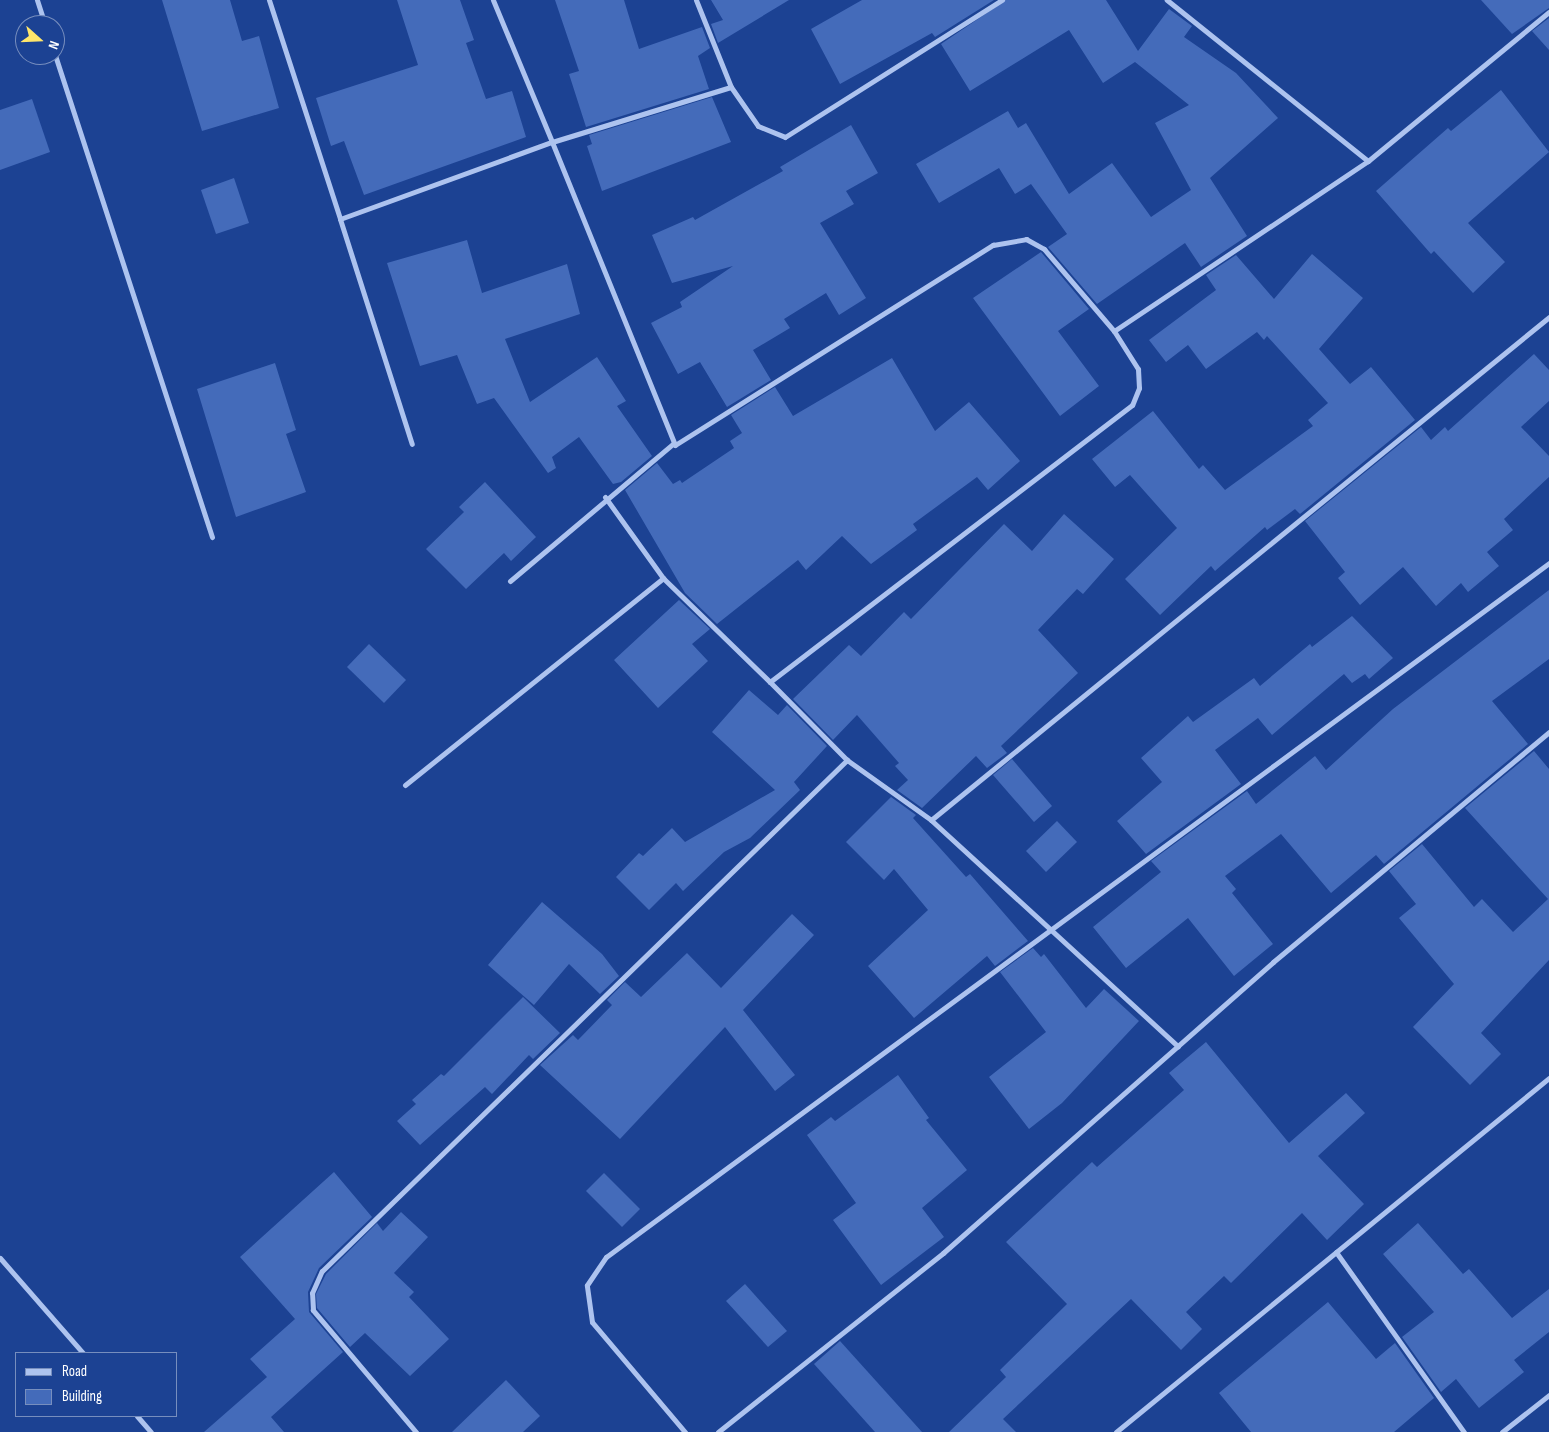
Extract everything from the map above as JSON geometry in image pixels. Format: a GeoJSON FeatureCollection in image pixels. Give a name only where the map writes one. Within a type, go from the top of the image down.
{"type":"FeatureCollection","features":[{"type":"Feature","properties":{"kind":"street"},"geometry":{"type":"LineString","coordinates":[[37,0],[42,15]]}},
{"type":"Feature","properties":{"kind":"street"},"geometry":{"type":"LineString","coordinates":[[270,0],[412,444]]}},
{"type":"Feature","properties":{"kind":"street"},"geometry":{"type":"LineString","coordinates":[[493,0],[674,443]]}},
{"type":"Feature","properties":{"kind":"street"},"geometry":{"type":"LineString","coordinates":[[696,0],[732,87],[758,126],[785,137],[1002,0]]}},
{"type":"Feature","properties":{"kind":"street"},"geometry":{"type":"LineString","coordinates":[[1167,0],[1368,161]]}},
{"type":"Feature","properties":{"kind":"street"},"geometry":{"type":"LineString","coordinates":[[1114,331],[1368,161],[1549,12]]}},
{"type":"Feature","properties":{"kind":"street"},"geometry":{"type":"LineString","coordinates":[[58,65],[212,537]]}},
{"type":"Feature","properties":{"kind":"street"},"geometry":{"type":"LineString","coordinates":[[340,219],[552,142],[732,87]]}},
{"type":"Feature","properties":{"kind":"street"},"geometry":{"type":"LineString","coordinates":[[510,581],[605,497],[674,443],[993,245],[1026,239],[1044,249],[1114,331],[1138,369],[1139,388],[1132,405],[770,682]]}},
{"type":"Feature","properties":{"kind":"street"},"geometry":{"type":"LineString","coordinates":[[931,820],[1549,317]]}},
{"type":"Feature","properties":{"kind":"street"},"geometry":{"type":"LineString","coordinates":[[605,497],[663,578],[847,760],[931,820],[1178,1046]]}},
{"type":"Feature","properties":{"kind":"street"},"geometry":{"type":"LineString","coordinates":[[685,1432],[592,1322],[587,1285],[606,1257],[1049,927],[1549,563]]}},
{"type":"Feature","properties":{"kind":"street"},"geometry":{"type":"LineString","coordinates":[[405,785],[663,578]]}},
{"type":"Feature","properties":{"kind":"street"},"geometry":{"type":"LineString","coordinates":[[718,1432],[943,1253],[1178,1046],[1549,732]]}},
{"type":"Feature","properties":{"kind":"street"},"geometry":{"type":"LineString","coordinates":[[416,1432],[313,1310],[312,1293],[322,1270],[847,760]]}},
{"type":"Feature","properties":{"kind":"street"},"geometry":{"type":"LineString","coordinates":[[1116,1432],[1549,1078]]}},
{"type":"Feature","properties":{"kind":"street"},"geometry":{"type":"LineString","coordinates":[[1336,1252],[1464,1432]]}},
{"type":"Feature","properties":{"kind":"street"},"geometry":{"type":"LineString","coordinates":[[0,1258],[82,1352]]}},
{"type":"Feature","properties":{"kind":"street"},"geometry":{"type":"LineString","coordinates":[[1502,1432],[1549,1394]]}},
{"type":"Feature","properties":{"kind":"street"},"geometry":{"type":"LineString","coordinates":[[138,1417],[151,1432]]}},
{"type":"Feature","properties":{"kind":"building"},"geometry":{"type":"Polygon","coordinates":[[[162,0],[230,0],[242,41],[259,36],[279,108],[202,131],[162,0]]]}},
{"type":"Feature","properties":{"kind":"building"},"geometry":{"type":"Polygon","coordinates":[[[397,0],[460,0],[474,40],[466,43],[486,99],[512,91],[526,137],[364,195],[344,141],[331,146],[316,98],[418,65],[397,0]]]}},
{"type":"Feature","properties":{"kind":"building"},"geometry":{"type":"Polygon","coordinates":[[[555,0],[624,0],[639,49],[702,27],[710,48],[698,56],[709,89],[586,127],[569,74],[579,71],[555,0]]]}},
{"type":"Feature","properties":{"kind":"building"},"geometry":{"type":"Polygon","coordinates":[[[711,0],[789,0],[718,43],[711,24],[723,20],[711,0]]]}},
{"type":"Feature","properties":{"kind":"building"},"geometry":{"type":"Polygon","coordinates":[[[862,0],[994,0],[935,37],[932,33],[840,84],[811,29],[862,0]]]}},
{"type":"Feature","properties":{"kind":"building"},"geometry":{"type":"Polygon","coordinates":[[[1006,0],[1106,0],[1138,51],[1169,9],[1192,26],[1184,37],[1236,73],[1278,118],[1210,178],[1247,236],[1201,267],[1185,243],[1097,304],[1048,247],[1067,234],[1031,184],[1015,194],[999,168],[939,203],[916,164],[1008,111],[1018,128],[1026,123],[1069,194],[1112,163],[1151,217],[1191,190],[1155,123],[1189,105],[1135,62],[1103,83],[1069,30],[970,91],[941,44],[1006,0]]]}},
{"type":"Feature","properties":{"kind":"building"},"geometry":{"type":"Polygon","coordinates":[[[1481,0],[1549,0],[1549,8],[1512,34],[1481,0]]]}},
{"type":"Feature","properties":{"kind":"building"},"geometry":{"type":"Polygon","coordinates":[[[1549,18],[1549,50],[1532,31],[1549,18]]]}},
{"type":"Feature","properties":{"kind":"building"},"geometry":{"type":"Polygon","coordinates":[[[1501,90],[1549,152],[1468,223],[1505,262],[1473,293],[1434,251],[1431,254],[1376,191],[1448,128],[1451,131],[1501,90]]]}},
{"type":"Feature","properties":{"kind":"building"},"geometry":{"type":"Polygon","coordinates":[[[712,97],[731,142],[602,191],[587,146],[592,144],[589,135],[712,97]]]}},
{"type":"Feature","properties":{"kind":"building"},"geometry":{"type":"Polygon","coordinates":[[[32,99],[50,152],[0,170],[0,110],[32,99]]]}},
{"type":"Feature","properties":{"kind":"building"},"geometry":{"type":"Polygon","coordinates":[[[851,125],[878,173],[846,191],[854,204],[820,223],[866,298],[839,315],[826,293],[784,319],[790,328],[753,350],[771,380],[727,407],[700,362],[678,374],[651,323],[682,307],[680,302],[733,266],[672,283],[652,235],[693,217],[695,220],[783,171],[780,167],[851,125]]]}},
{"type":"Feature","properties":{"kind":"building"},"geometry":{"type":"Polygon","coordinates":[[[234,178],[249,223],[216,234],[201,190],[234,178]]]}},
{"type":"Feature","properties":{"kind":"building"},"geometry":{"type":"Polygon","coordinates":[[[467,240],[482,293],[567,264],[580,314],[505,339],[530,402],[597,357],[626,401],[617,406],[652,456],[621,482],[613,484],[579,437],[552,457],[556,468],[548,473],[494,398],[477,404],[457,355],[420,366],[387,263],[467,240]]]}},
{"type":"Feature","properties":{"kind":"building"},"geometry":{"type":"Polygon","coordinates":[[[1041,252],[1089,309],[1058,331],[1099,386],[1060,416],[973,298],[1041,252]]]}},
{"type":"Feature","properties":{"kind":"building"},"geometry":{"type":"Polygon","coordinates":[[[1312,254],[1363,298],[1319,349],[1350,384],[1371,367],[1415,420],[1300,514],[1295,509],[1267,530],[1265,527],[1215,571],[1211,566],[1160,615],[1125,579],[1177,528],[1130,475],[1115,487],[1092,459],[1153,411],[1199,469],[1203,465],[1225,490],[1313,426],[1308,420],[1328,403],[1267,336],[1264,340],[1257,332],[1206,369],[1188,345],[1166,362],[1149,340],[1216,290],[1206,275],[1236,255],[1274,299],[1312,254]]]}},
{"type":"Feature","properties":{"kind":"building"},"geometry":{"type":"Polygon","coordinates":[[[1534,354],[1549,370],[1549,401],[1521,427],[1549,456],[1549,477],[1504,519],[1513,530],[1487,552],[1499,566],[1468,592],[1461,583],[1436,606],[1403,567],[1360,605],[1338,578],[1345,572],[1305,521],[1421,427],[1431,440],[1445,427],[1448,431],[1534,354]]]}},
{"type":"Feature","properties":{"kind":"building"},"geometry":{"type":"Polygon","coordinates":[[[892,358],[935,431],[969,402],[1020,461],[988,490],[977,477],[913,524],[917,530],[871,564],[842,536],[806,570],[798,560],[717,624],[685,593],[625,490],[657,463],[673,484],[680,480],[682,483],[734,448],[730,441],[742,433],[731,415],[775,387],[793,416],[892,358]]]}},
{"type":"Feature","properties":{"kind":"building"},"geometry":{"type":"Polygon","coordinates":[[[275,363],[296,430],[286,434],[306,492],[236,517],[197,389],[275,363]]]}},
{"type":"Feature","properties":{"kind":"building"},"geometry":{"type":"Polygon","coordinates":[[[485,482],[536,537],[511,561],[504,553],[466,589],[426,549],[464,512],[459,507],[485,482]]]}},
{"type":"Feature","properties":{"kind":"building"},"geometry":{"type":"Polygon","coordinates":[[[1064,514],[1114,559],[1083,594],[1077,589],[1038,630],[1078,673],[1001,746],[1007,753],[987,768],[976,756],[922,808],[897,790],[908,780],[895,766],[899,763],[857,715],[833,740],[793,699],[849,645],[861,656],[904,612],[911,619],[1004,524],[1032,551],[1064,514]]]}},
{"type":"Feature","properties":{"kind":"building"},"geometry":{"type":"Polygon","coordinates":[[[1549,590],[1549,659],[1492,701],[1528,744],[1384,864],[1376,855],[1331,893],[1281,834],[1225,876],[1236,889],[1232,893],[1273,944],[1234,976],[1188,918],[1126,968],[1093,927],[1161,872],[1151,861],[1247,791],[1256,804],[1315,756],[1326,770],[1393,709],[1549,590]]]}},
{"type":"Feature","properties":{"kind":"building"},"geometry":{"type":"Polygon","coordinates":[[[679,600],[710,629],[692,644],[708,661],[658,708],[614,660],[679,600]]]}},
{"type":"Feature","properties":{"kind":"building"},"geometry":{"type":"Polygon","coordinates":[[[1352,616],[1393,658],[1369,679],[1365,674],[1352,683],[1344,674],[1272,735],[1258,718],[1215,750],[1241,784],[1146,854],[1117,821],[1162,782],[1141,758],[1188,716],[1193,722],[1254,678],[1260,686],[1310,644],[1312,647],[1352,616]]]}},
{"type":"Feature","properties":{"kind":"building"},"geometry":{"type":"Polygon","coordinates":[[[369,644],[406,680],[384,703],[347,667],[369,644]]]}},
{"type":"Feature","properties":{"kind":"building"},"geometry":{"type":"Polygon","coordinates":[[[749,690],[778,715],[787,705],[827,746],[794,782],[800,790],[750,838],[724,852],[683,891],[676,883],[649,910],[616,877],[639,853],[643,856],[672,828],[685,842],[775,790],[712,732],[749,690]]]}},
{"type":"Feature","properties":{"kind":"building"},"geometry":{"type":"Polygon","coordinates":[[[1534,751],[1549,769],[1549,960],[1481,1033],[1501,1054],[1470,1085],[1413,1027],[1454,984],[1399,918],[1416,904],[1389,871],[1422,844],[1474,907],[1482,899],[1513,932],[1548,899],[1465,808],[1534,751]]]}},
{"type":"Feature","properties":{"kind":"building"},"geometry":{"type":"Polygon","coordinates":[[[1012,759],[1052,806],[1034,822],[993,775],[1012,759]]]}},
{"type":"Feature","properties":{"kind":"building"},"geometry":{"type":"Polygon","coordinates":[[[891,797],[916,815],[913,818],[966,877],[970,874],[1028,941],[995,966],[987,956],[914,1018],[868,966],[928,910],[894,869],[884,880],[846,842],[891,797]]]}},
{"type":"Feature","properties":{"kind":"building"},"geometry":{"type":"Polygon","coordinates":[[[1057,821],[1077,842],[1046,872],[1026,851],[1057,821]]]}},
{"type":"Feature","properties":{"kind":"building"},"geometry":{"type":"Polygon","coordinates":[[[542,902],[602,954],[619,976],[600,994],[569,964],[534,1005],[488,965],[542,902]]]}},
{"type":"Feature","properties":{"kind":"building"},"geometry":{"type":"Polygon","coordinates":[[[792,914],[814,935],[743,1010],[795,1075],[775,1091],[725,1027],[620,1139],[540,1065],[573,1035],[578,1040],[612,1005],[607,1000],[625,982],[641,997],[687,953],[721,988],[792,914]]]}},
{"type":"Feature","properties":{"kind":"building"},"geometry":{"type":"Polygon","coordinates":[[[1033,948],[1041,957],[1044,954],[1086,1008],[1104,989],[1139,1021],[1062,1103],[1029,1129],[989,1077],[1046,1032],[1000,972],[1033,948]]]}},
{"type":"Feature","properties":{"kind":"building"},"geometry":{"type":"Polygon","coordinates":[[[523,997],[560,1033],[533,1059],[529,1055],[492,1094],[485,1087],[420,1145],[397,1121],[416,1104],[412,1100],[441,1074],[444,1076],[523,997]]]}},
{"type":"Feature","properties":{"kind":"building"},"geometry":{"type":"Polygon","coordinates":[[[1206,1042],[1289,1143],[1346,1093],[1365,1113],[1318,1156],[1364,1204],[1327,1240],[1302,1213],[1231,1283],[1224,1276],[1186,1312],[1202,1329],[1181,1350],[1131,1299],[1003,1419],[1016,1432],[949,1432],[1006,1377],[1000,1370],[1067,1304],[1006,1242],[1092,1162],[1097,1167],[1184,1090],[1169,1073],[1206,1042]]]}},
{"type":"Feature","properties":{"kind":"building"},"geometry":{"type":"Polygon","coordinates":[[[898,1075],[929,1118],[926,1120],[967,1170],[922,1208],[944,1237],[881,1285],[833,1220],[856,1203],[807,1135],[831,1117],[835,1121],[898,1075]]]}},
{"type":"Feature","properties":{"kind":"building"},"geometry":{"type":"Polygon","coordinates":[[[334,1172],[372,1217],[319,1268],[308,1292],[309,1312],[343,1352],[271,1417],[284,1432],[204,1432],[267,1377],[250,1359],[295,1319],[240,1257],[334,1172]]]}},
{"type":"Feature","properties":{"kind":"building"},"geometry":{"type":"Polygon","coordinates":[[[604,1173],[640,1209],[622,1227],[586,1191],[604,1173]]]}},
{"type":"Feature","properties":{"kind":"building"},"geometry":{"type":"Polygon","coordinates":[[[401,1212],[428,1237],[394,1273],[414,1292],[409,1297],[449,1339],[410,1376],[365,1333],[350,1347],[317,1308],[316,1294],[326,1274],[377,1223],[383,1231],[401,1212]]]}},
{"type":"Feature","properties":{"kind":"building"},"geometry":{"type":"Polygon","coordinates":[[[1418,1223],[1463,1274],[1469,1269],[1512,1318],[1549,1289],[1549,1332],[1514,1360],[1524,1372],[1479,1408],[1456,1379],[1441,1392],[1402,1337],[1434,1312],[1383,1254],[1418,1223]]]}},
{"type":"Feature","properties":{"kind":"building"},"geometry":{"type":"Polygon","coordinates":[[[745,1284],[787,1331],[768,1347],[726,1301],[745,1284]]]}},
{"type":"Feature","properties":{"kind":"building"},"geometry":{"type":"Polygon","coordinates":[[[1328,1302],[1376,1359],[1395,1343],[1434,1398],[1394,1432],[1251,1432],[1219,1393],[1328,1302]]]}},
{"type":"Feature","properties":{"kind":"building"},"geometry":{"type":"Polygon","coordinates":[[[840,1341],[922,1432],[875,1432],[814,1364],[840,1341]]]}},
{"type":"Feature","properties":{"kind":"building"},"geometry":{"type":"Polygon","coordinates":[[[506,1380],[540,1416],[523,1432],[452,1432],[506,1380]]]}}]}
